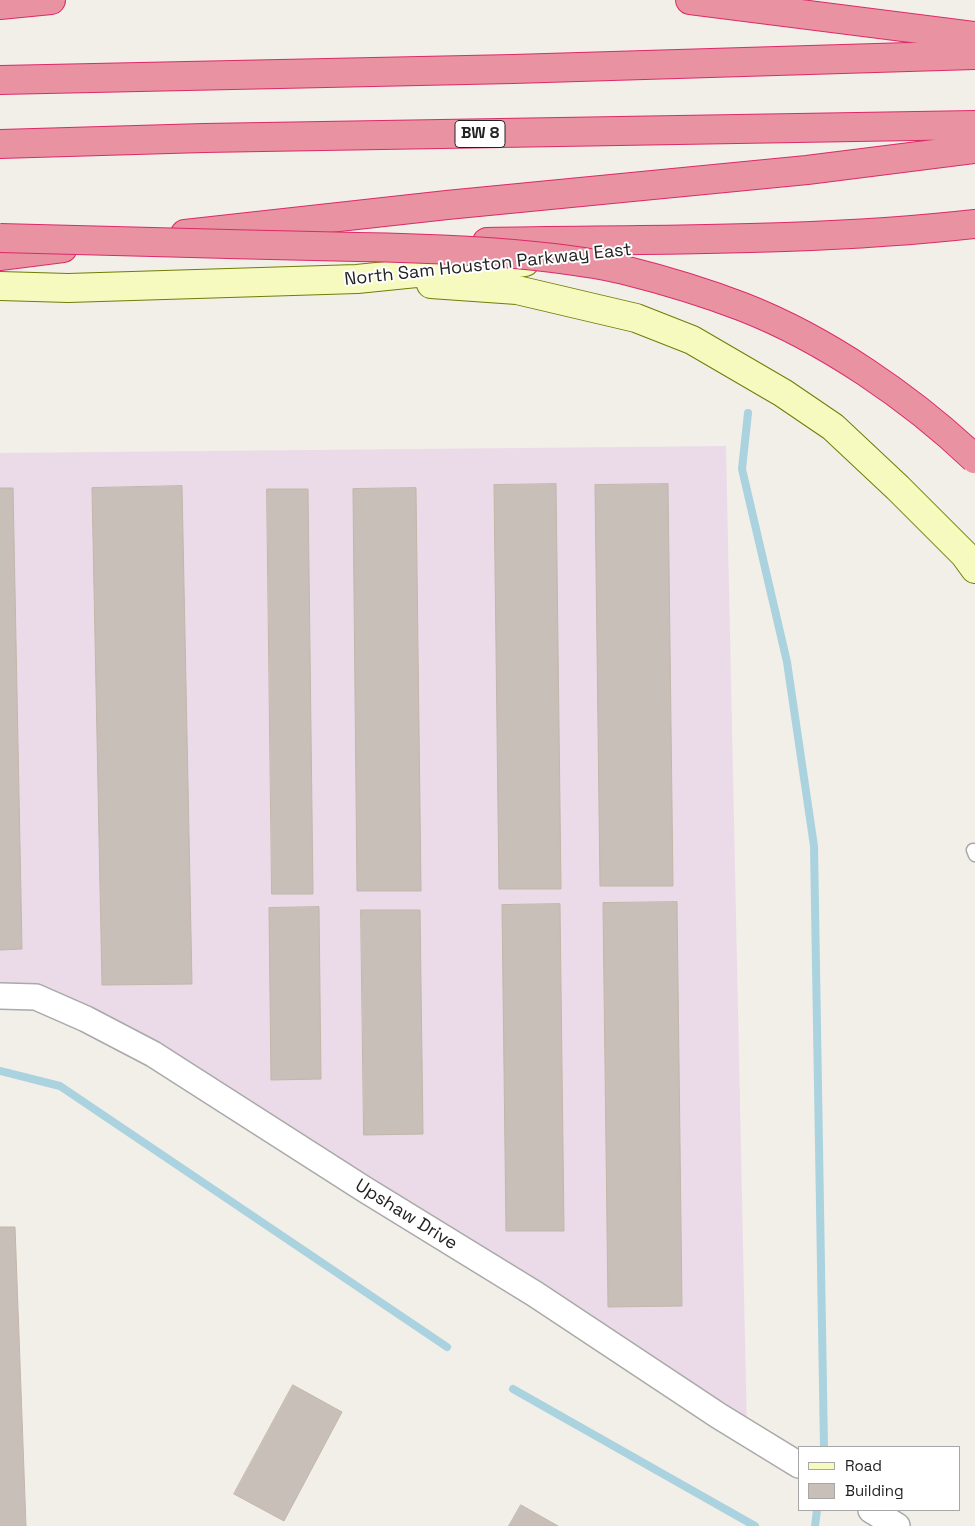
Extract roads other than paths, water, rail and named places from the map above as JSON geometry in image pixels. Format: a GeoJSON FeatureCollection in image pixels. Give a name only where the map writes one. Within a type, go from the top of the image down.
{"type":"FeatureCollection","features":[{"type":"Feature","properties":{"kind":"highway"},"geometry":{"type":"LineString","coordinates":[[0,5],[51,0]]}},
{"type":"Feature","properties":{"kind":"highway"},"geometry":{"type":"LineString","coordinates":[[690,0],[975,36]]}},
{"type":"Feature","properties":{"kind":"highway"},"geometry":{"type":"LineString","coordinates":[[0,80],[523,69],[975,55]]}},
{"type":"Feature","properties":{"kind":"highway","name":"BW 8"},"geometry":{"type":"LineString","coordinates":[[0,144],[204,138],[968,126]]}},
{"type":"Feature","properties":{"kind":"highway"},"geometry":{"type":"LineString","coordinates":[[0,256],[447,205],[807,170],[975,149]]}},
{"type":"Feature","properties":{"kind":"highway"},"geometry":{"type":"LineString","coordinates":[[285,245],[795,237],[905,231],[975,224]]}},
{"type":"Feature","properties":{"kind":"highway"},"geometry":{"type":"LineString","coordinates":[[0,238],[401,248],[519,254],[622,269],[668,282],[744,308],[800,334],[849,362],[905,399],[975,459]]}},
{"type":"Feature","properties":{"kind":"main road","name":"North Sam Houston Parkway East"},"geometry":{"type":"LineString","coordinates":[[0,286],[68,288],[357,279],[696,244],[975,236]]}},
{"type":"Feature","properties":{"kind":"main road"},"geometry":{"type":"LineString","coordinates":[[357,279],[517,290],[636,318],[692,340],[783,393],[833,426],[964,554],[975,569]]}},
{"type":"Feature","properties":{"kind":"street","name":"Upshaw Drive"},"geometry":{"type":"LineString","coordinates":[[0,996],[36,997],[86,1018],[153,1054],[364,1189],[535,1294],[711,1410],[798,1464]]}},
{"type":"Feature","properties":{"kind":"street"},"geometry":{"type":"LineString","coordinates":[[873,1511],[897,1526]]}},
{"type":"Feature","properties":{"kind":"waterway"},"geometry":{"type":"LineString","coordinates":[[748,413],[742,469],[787,662],[814,846],[824,1446]]}},
{"type":"Feature","properties":{"kind":"waterway"},"geometry":{"type":"LineString","coordinates":[[0,1071],[60,1086],[447,1347]]}},
{"type":"Feature","properties":{"kind":"waterway"},"geometry":{"type":"LineString","coordinates":[[513,1389],[755,1526]]}},
{"type":"Feature","properties":{"kind":"waterway"},"geometry":{"type":"LineString","coordinates":[[815,1526],[817,1511]]}}]}
